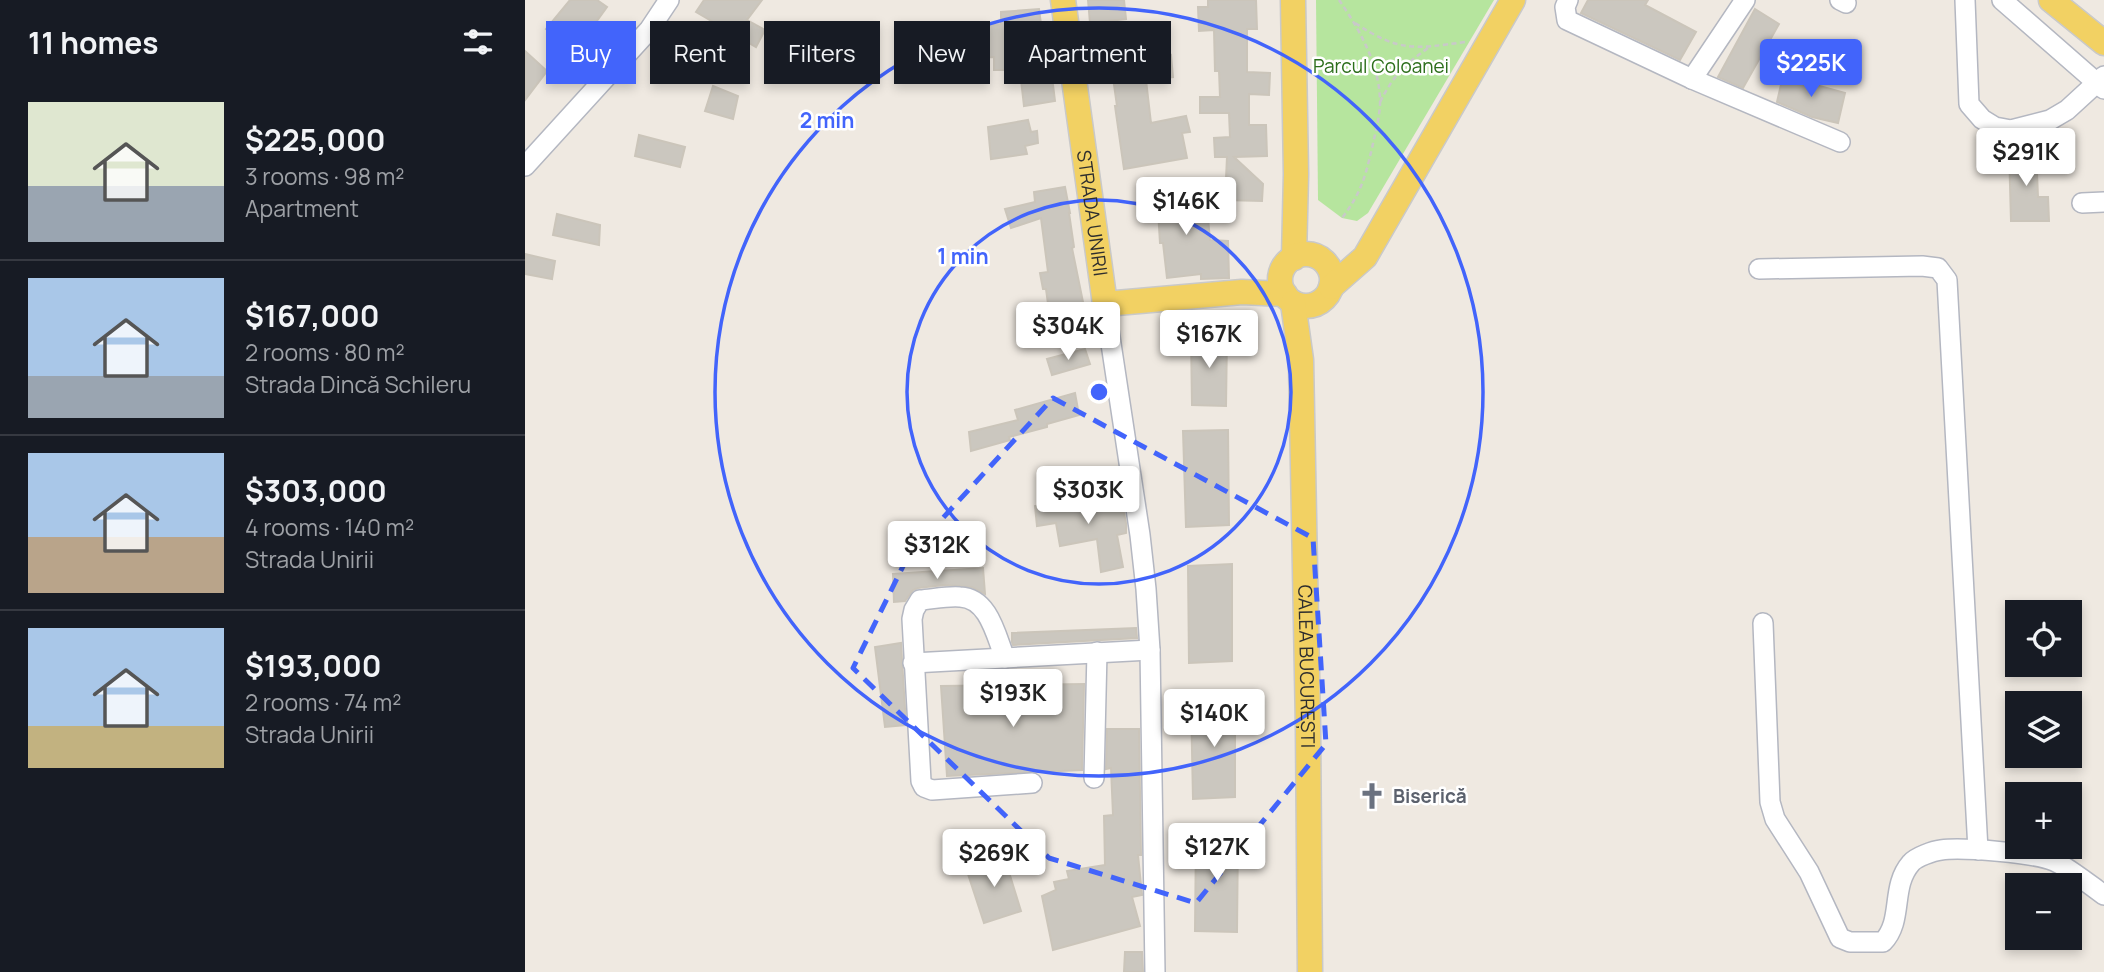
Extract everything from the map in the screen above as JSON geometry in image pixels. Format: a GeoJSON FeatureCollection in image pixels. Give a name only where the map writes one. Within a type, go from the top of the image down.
{"type":"FeatureCollection","features":[{"type":"Feature","properties":{"kind":"main road","name":"STRADA UNIRII"},"geometry":{"type":"LineString","coordinates":[[1063,0],[1105,304]]}},
{"type":"Feature","properties":{"kind":"main road","name":"CALEA BUCUREȘTI"},"geometry":{"type":"LineString","coordinates":[[1293,0],[1295,176],[1312,272],[1301,360],[1307,619],[1310,972]]}},
{"type":"Feature","properties":{"kind":"main road"},"geometry":{"type":"LineString","coordinates":[[1105,304],[1242,292],[1312,272],[1357,245],[1399,197],[1513,0]]}},
{"type":"Feature","properties":{"kind":"main road"},"geometry":{"type":"LineString","coordinates":[[2051,0],[2104,43]]}},
{"type":"Feature","properties":{"kind":"main road"},"geometry":{"type":"LineString","coordinates":[[1242,292],[1289,299],[1302,306],[1312,306],[1312,272]]}},
{"type":"Feature","properties":{"kind":"main road","name":"CALEA BUCUREȘTI"},"geometry":{"type":"LineString","coordinates":[[1301,360],[1289,299],[1280,281],[1312,272]]}},
{"type":"Feature","properties":{"kind":"street"},"geometry":{"type":"LineString","coordinates":[[525,166],[649,30],[669,0]]}},
{"type":"Feature","properties":{"kind":"street"},"geometry":{"type":"LineString","coordinates":[[1568,0],[1565,7],[1567,20],[1692,79],[1840,142]]}},
{"type":"Feature","properties":{"kind":"street"},"geometry":{"type":"LineString","coordinates":[[1692,79],[1745,0]]}},
{"type":"Feature","properties":{"kind":"street"},"geometry":{"type":"LineString","coordinates":[[1965,0],[1969,104],[1982,119],[1995,127],[2011,130],[2050,120],[2102,83],[2002,0]]}},
{"type":"Feature","properties":{"kind":"street"},"geometry":{"type":"LineString","coordinates":[[2082,203],[2104,202]]}},
{"type":"Feature","properties":{"kind":"street"},"geometry":{"type":"LineString","coordinates":[[1759,269],[1922,267],[1938,268],[1947,280],[1978,850]]}},
{"type":"Feature","properties":{"kind":"street","name":"STRADA UNIRII"},"geometry":{"type":"LineString","coordinates":[[1105,304],[1140,535],[1150,649],[1155,972]]}},
{"type":"Feature","properties":{"kind":"street"},"geometry":{"type":"LineString","coordinates":[[1005,657],[984,608],[977,602],[963,597],[921,600],[914,610],[913,663],[921,781],[924,787],[932,790],[1032,783]]}},
{"type":"Feature","properties":{"kind":"street"},"geometry":{"type":"LineString","coordinates":[[1763,623],[1770,802],[1775,819],[1809,872],[1840,937],[1850,942],[1883,942],[1892,933],[1898,885],[1913,861],[1940,850],[1978,850],[2055,862],[2104,895]]}},
{"type":"Feature","properties":{"kind":"street"},"geometry":{"type":"LineString","coordinates":[[913,663],[1150,649]]}},
{"type":"Feature","properties":{"kind":"street"},"geometry":{"type":"LineString","coordinates":[[1094,778],[1097,652]]}},
{"type":"Feature","properties":{"kind":"path"},"geometry":{"type":"LineString","coordinates":[[1339,0],[1355,23],[1374,66],[1380,102],[1379,120],[1367,169],[1357,198],[1342,218]]}},
{"type":"Feature","properties":{"kind":"path"},"geometry":{"type":"LineString","coordinates":[[1355,23],[1379,39],[1403,47],[1430,47],[1492,38]]}},
{"type":"Feature","properties":{"kind":"path"},"geometry":{"type":"LineString","coordinates":[[1380,102],[1392,79],[1406,64],[1430,47]]}},
{"type":"Feature","properties":{"kind":"highlighted area"},"geometry":{"type":"Polygon","coordinates":[[[1053,398],[1313,538],[1326,744],[1196,903],[1049,858],[853,668],[908,556],[1053,398]]]}},
{"type":"Feature","properties":{"kind":"green space","name":"Parcul Coloanei"},"geometry":{"type":"Polygon","coordinates":[[[1316,0],[1494,0],[1368,213],[1357,221],[1342,218],[1318,200],[1316,0]]]}},
{"type":"Feature","properties":{"kind":"building"},"geometry":{"type":"Polygon","coordinates":[[[570,0],[597,0],[607,7],[597,21],[553,21],[570,0]]]}},
{"type":"Feature","properties":{"kind":"building"},"geometry":{"type":"Polygon","coordinates":[[[704,0],[762,0],[749,21],[711,21],[696,12],[704,0]]]}},
{"type":"Feature","properties":{"kind":"building"},"geometry":{"type":"Polygon","coordinates":[[[1088,0],[1124,0],[1126,19],[1090,21],[1088,0]]]}},
{"type":"Feature","properties":{"kind":"building"},"geometry":{"type":"Polygon","coordinates":[[[1208,0],[1256,0],[1257,29],[1247,29],[1247,72],[1270,73],[1269,95],[1249,94],[1249,125],[1266,125],[1267,156],[1234,157],[1263,184],[1262,201],[1225,200],[1227,157],[1215,157],[1214,138],[1230,137],[1229,113],[1200,113],[1200,97],[1220,97],[1219,71],[1215,71],[1214,30],[1199,31],[1198,7],[1208,7],[1208,0]]]}},
{"type":"Feature","properties":{"kind":"building"},"geometry":{"type":"Polygon","coordinates":[[[1588,0],[1648,0],[1645,5],[1696,32],[1680,60],[1581,13],[1588,0]]]}},
{"type":"Feature","properties":{"kind":"building"},"geometry":{"type":"Polygon","coordinates":[[[1039,9],[1041,21],[1004,21],[1004,70],[994,70],[994,57],[990,57],[990,25],[1001,24],[1001,12],[1039,9]]]}},
{"type":"Feature","properties":{"kind":"building"},"geometry":{"type":"Polygon","coordinates":[[[1755,9],[1779,24],[1743,88],[1718,77],[1755,9]]]}},
{"type":"Feature","properties":{"kind":"building"},"geometry":{"type":"Polygon","coordinates":[[[750,22],[764,29],[756,47],[750,44],[750,22]]]}},
{"type":"Feature","properties":{"kind":"building"},"geometry":{"type":"Polygon","coordinates":[[[525,51],[546,72],[525,100],[525,51]]]}},
{"type":"Feature","properties":{"kind":"building"},"geometry":{"type":"Polygon","coordinates":[[[1783,76],[1845,93],[1838,123],[1812,117],[1777,102],[1783,76]]]}},
{"type":"Feature","properties":{"kind":"building"},"geometry":{"type":"Polygon","coordinates":[[[1021,84],[1053,84],[1055,101],[1024,106],[1021,84]]]}},
{"type":"Feature","properties":{"kind":"building"},"geometry":{"type":"Polygon","coordinates":[[[1114,84],[1146,84],[1151,123],[1186,116],[1190,132],[1182,133],[1187,158],[1124,169],[1114,84]]]}},
{"type":"Feature","properties":{"kind":"building"},"geometry":{"type":"Polygon","coordinates":[[[713,86],[738,96],[733,119],[705,111],[713,86]]]}},
{"type":"Feature","properties":{"kind":"building"},"geometry":{"type":"Polygon","coordinates":[[[1028,120],[1031,132],[1037,131],[1038,143],[1025,146],[1027,154],[991,159],[988,127],[1028,120]]]}},
{"type":"Feature","properties":{"kind":"building"},"geometry":{"type":"Polygon","coordinates":[[[639,135],[685,147],[680,167],[635,156],[639,135]]]}},
{"type":"Feature","properties":{"kind":"building"},"geometry":{"type":"Polygon","coordinates":[[[2036,148],[2038,197],[2048,197],[2049,221],[2011,221],[2009,149],[2036,148]]]}},
{"type":"Feature","properties":{"kind":"building"},"geometry":{"type":"Polygon","coordinates":[[[1177,181],[1186,219],[1208,218],[1210,240],[1228,241],[1229,278],[1201,279],[1201,274],[1167,278],[1163,243],[1160,243],[1158,210],[1148,212],[1143,189],[1177,181]]]}},
{"type":"Feature","properties":{"kind":"building"},"geometry":{"type":"Polygon","coordinates":[[[1065,187],[1074,247],[1072,248],[1088,327],[1052,333],[1046,289],[1043,289],[1040,273],[1048,272],[1041,218],[1011,228],[1005,209],[1035,202],[1034,192],[1065,187]]]}},
{"type":"Feature","properties":{"kind":"building"},"geometry":{"type":"Polygon","coordinates":[[[557,214],[600,225],[599,245],[553,235],[557,214]]]}},
{"type":"Feature","properties":{"kind":"building"},"geometry":{"type":"Polygon","coordinates":[[[525,254],[555,261],[552,279],[525,274],[525,254]]]}},
{"type":"Feature","properties":{"kind":"building"},"geometry":{"type":"Polygon","coordinates":[[[1191,336],[1227,336],[1226,406],[1192,405],[1191,336]]]}},
{"type":"Feature","properties":{"kind":"building"},"geometry":{"type":"Polygon","coordinates":[[[1085,349],[1090,364],[1052,375],[1047,359],[1085,349]]]}},
{"type":"Feature","properties":{"kind":"building"},"geometry":{"type":"Polygon","coordinates":[[[1075,393],[1079,415],[971,451],[969,432],[1018,420],[1015,410],[1075,393]]]}},
{"type":"Feature","properties":{"kind":"building"},"geometry":{"type":"Polygon","coordinates":[[[1228,430],[1229,525],[1186,527],[1183,431],[1228,430]]]}},
{"type":"Feature","properties":{"kind":"building"},"geometry":{"type":"Polygon","coordinates":[[[1115,495],[1126,523],[1126,533],[1117,535],[1123,567],[1101,572],[1097,539],[1060,546],[1056,523],[1037,526],[1035,506],[1065,500],[1066,504],[1115,495]]]}},
{"type":"Feature","properties":{"kind":"building"},"geometry":{"type":"Polygon","coordinates":[[[1232,564],[1232,661],[1189,663],[1188,566],[1232,564]]]}},
{"type":"Feature","properties":{"kind":"building"},"geometry":{"type":"Polygon","coordinates":[[[983,568],[985,594],[972,587],[944,585],[918,588],[913,590],[905,601],[894,602],[893,574],[983,568]]]}},
{"type":"Feature","properties":{"kind":"building"},"geometry":{"type":"Polygon","coordinates":[[[1136,628],[1137,638],[1013,645],[1012,642],[1012,633],[1136,628]]]}},
{"type":"Feature","properties":{"kind":"building"},"geometry":{"type":"Polygon","coordinates":[[[901,643],[906,725],[885,727],[875,647],[901,643]]]}},
{"type":"Feature","properties":{"kind":"building"},"geometry":{"type":"Polygon","coordinates":[[[1084,684],[1082,770],[947,776],[941,686],[1084,684]]]}},
{"type":"Feature","properties":{"kind":"building"},"geometry":{"type":"Polygon","coordinates":[[[1235,699],[1235,797],[1193,799],[1191,702],[1235,699]]]}},
{"type":"Feature","properties":{"kind":"building"},"geometry":{"type":"Polygon","coordinates":[[[1107,729],[1139,729],[1141,855],[1138,855],[1142,895],[1132,897],[1140,926],[1053,950],[1042,896],[1056,890],[1054,882],[1069,879],[1067,871],[1105,865],[1104,816],[1113,815],[1111,768],[1106,769],[1107,729]]]}},
{"type":"Feature","properties":{"kind":"building"},"geometry":{"type":"Polygon","coordinates":[[[1238,834],[1237,932],[1195,931],[1196,835],[1238,834]]]}},
{"type":"Feature","properties":{"kind":"building"},"geometry":{"type":"Polygon","coordinates":[[[1004,856],[1021,911],[984,923],[966,868],[1004,856]]]}},
{"type":"Feature","properties":{"kind":"building"},"geometry":{"type":"Polygon","coordinates":[[[1125,952],[1142,952],[1143,972],[1124,972],[1125,952]]]}},
{"type":"Feature","properties":{"kind":"place","name":"Biserică"},"geometry":{"type":"Point","coordinates":[1372,796]}}]}
